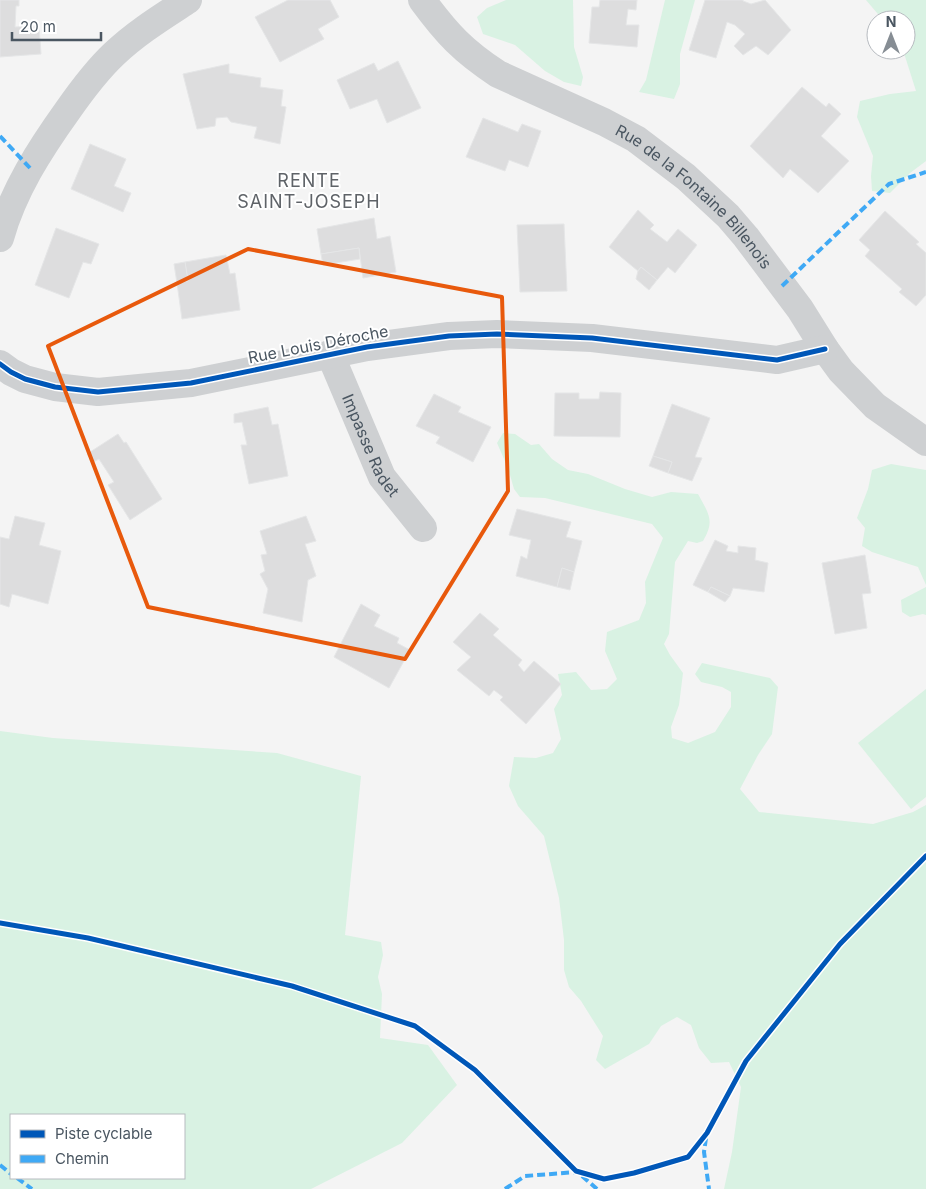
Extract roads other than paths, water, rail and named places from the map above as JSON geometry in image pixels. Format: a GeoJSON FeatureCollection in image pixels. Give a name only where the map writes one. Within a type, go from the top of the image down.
{"type":"FeatureCollection","features":[{"type":"Feature","properties":{"kind":"street"},"geometry":{"type":"LineString","coordinates":[[0,238],[14,200],[30,168],[92,76],[113,54],[138,33],[188,0]]}},
{"type":"Feature","properties":{"kind":"street","name":"Rue de la Fontaine Billenois"},"geometry":{"type":"LineString","coordinates":[[422,0],[444,30],[468,54],[498,74],[604,122],[636,139],[686,178],[728,216],[746,237],[800,309],[825,350],[841,371],[875,406],[926,442]]}},
{"type":"Feature","properties":{"kind":"street","name":"Rue Louis Déroche"},"geometry":{"type":"LineString","coordinates":[[0,364],[25,379],[55,387],[98,392],[191,383],[330,354],[440,337],[497,334],[592,338],[777,360],[825,350]]}},
{"type":"Feature","properties":{"kind":"street","name":"Impasse Radet"},"geometry":{"type":"LineString","coordinates":[[330,354],[382,477],[423,528]]}},
{"type":"Feature","properties":{"kind":"district","name":"RENTE SAINT-JOSEPH"},"geometry":{"type":"Point","coordinates":[309,190]}}]}
